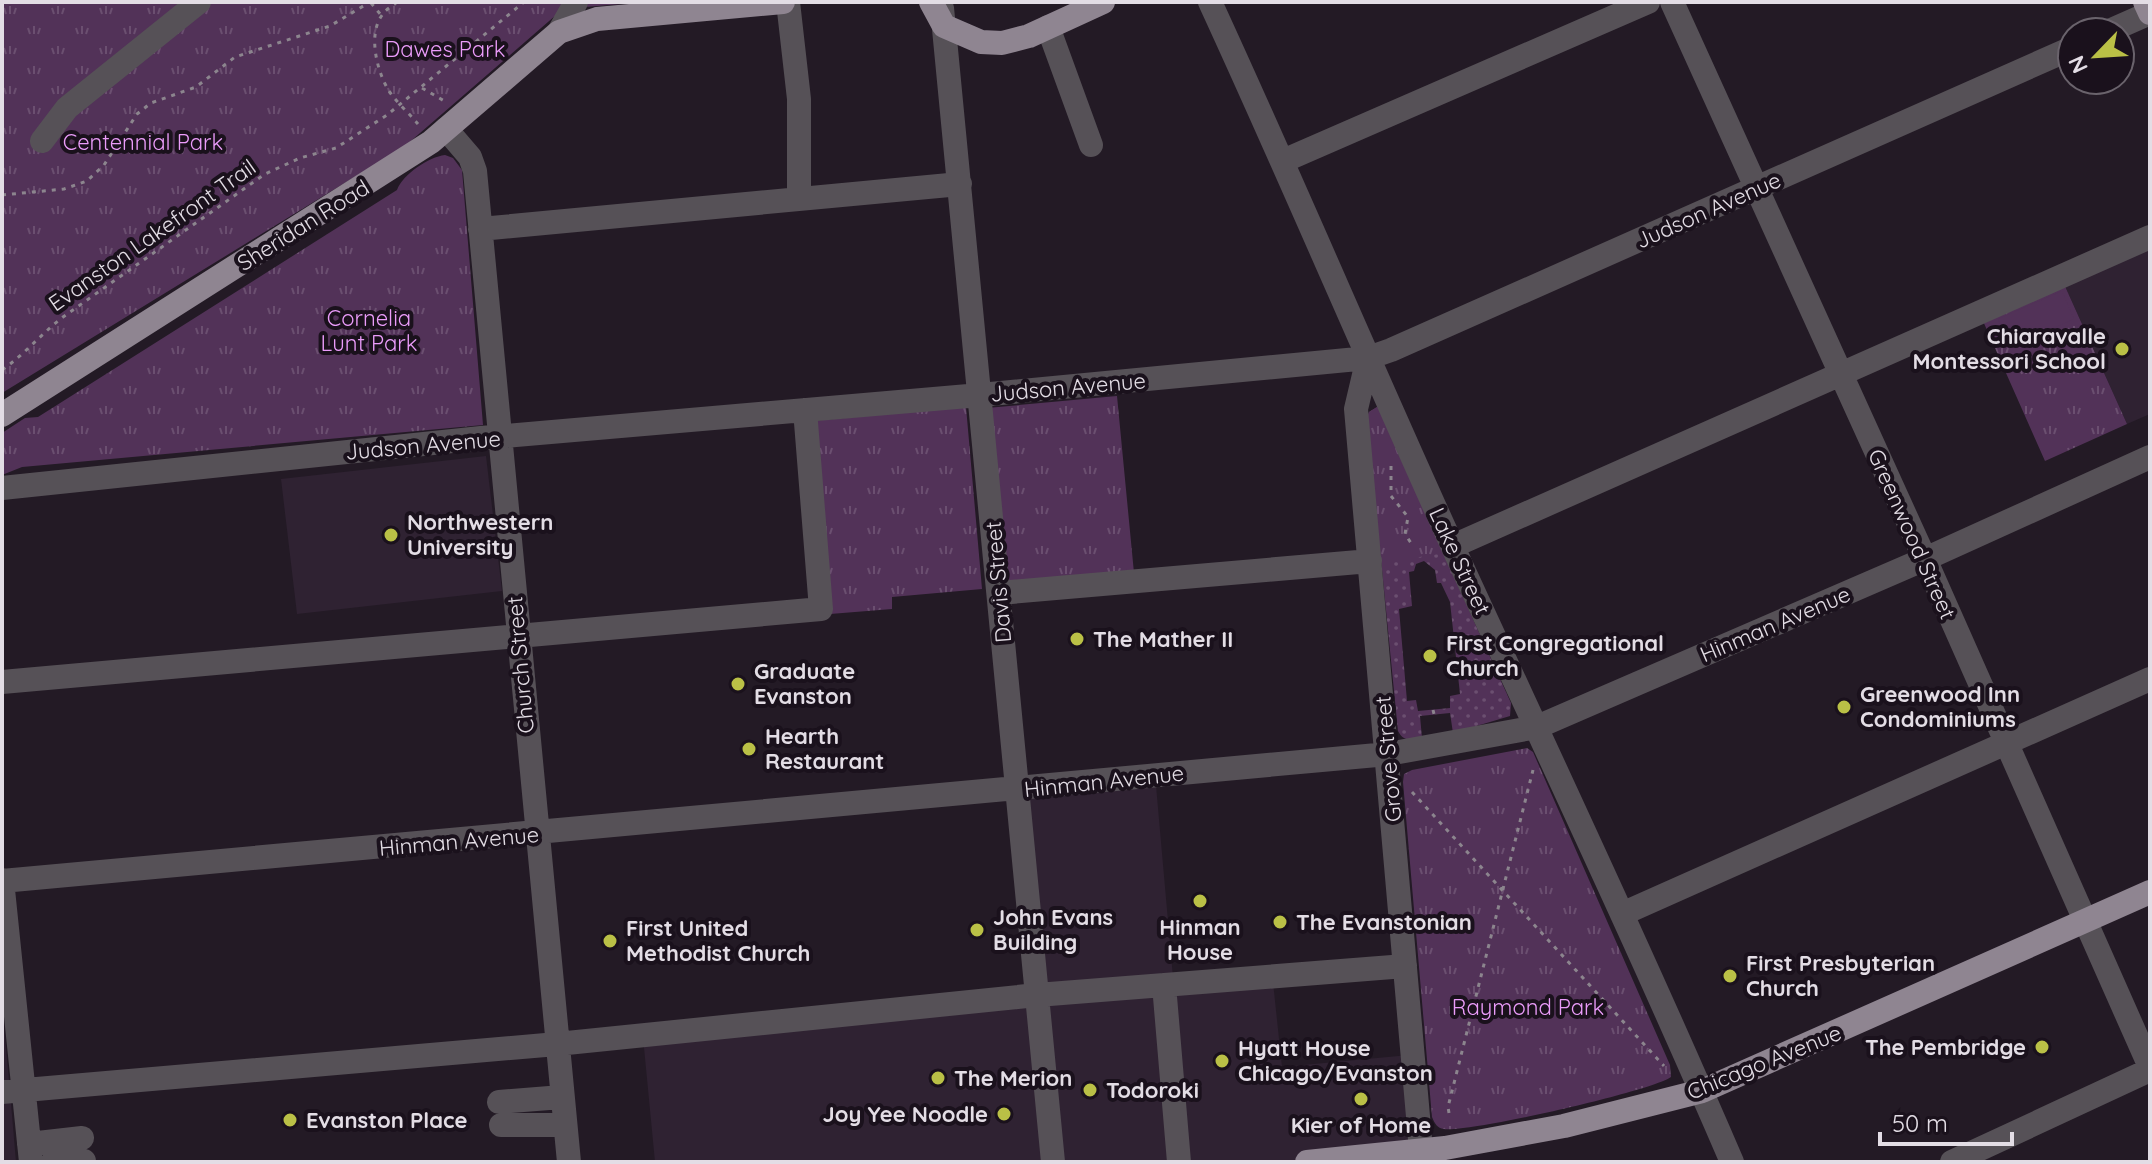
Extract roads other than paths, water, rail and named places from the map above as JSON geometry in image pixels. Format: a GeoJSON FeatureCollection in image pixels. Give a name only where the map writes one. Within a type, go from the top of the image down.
{"type":"FeatureCollection","features":[{"type":"Feature","properties":{"kind":"main road"},"geometry":{"type":"LineString","coordinates":[[559,32],[597,19],[786,2]]}},
{"type":"Feature","properties":{"kind":"main road"},"geometry":{"type":"LineString","coordinates":[[931,2],[981,42],[1002,43],[1013,42],[1103,2]]}},
{"type":"Feature","properties":{"kind":"main road"},"geometry":{"type":"LineString","coordinates":[[2145,2],[2150,13]]}},
{"type":"Feature","properties":{"kind":"main road","name":"Sheridan Road"},"geometry":{"type":"LineString","coordinates":[[2,415],[387,172],[441,122],[559,32]]}},
{"type":"Feature","properties":{"kind":"main road","name":"Chicago Avenue"},"geometry":{"type":"LineString","coordinates":[[1307,1162],[1422,1157],[1564,1126],[1702,1091],[2150,892]]}},
{"type":"Feature","properties":{"kind":"street"},"geometry":{"type":"LineString","coordinates":[[42,141],[67,108],[199,2]]}},
{"type":"Feature","properties":{"kind":"street","name":"Sheridan Road"},"geometry":{"type":"LineString","coordinates":[[559,32],[576,2]]}},
{"type":"Feature","properties":{"kind":"street"},"geometry":{"type":"LineString","coordinates":[[786,2],[799,99],[799,199]]}},
{"type":"Feature","properties":{"kind":"street","name":"Lake Street"},"geometry":{"type":"LineString","coordinates":[[1210,2],[1732,1162]]}},
{"type":"Feature","properties":{"kind":"street"},"geometry":{"type":"LineString","coordinates":[[1283,161],[1648,2]]}},
{"type":"Feature","properties":{"kind":"street","name":"Greenwood Street"},"geometry":{"type":"LineString","coordinates":[[1672,2],[2086,922],[2144,1038],[2150,1068]]}},
{"type":"Feature","properties":{"kind":"street","name":"Davis Street"},"geometry":{"type":"LineString","coordinates":[[943,14],[1053,1162]]}},
{"type":"Feature","properties":{"kind":"street"},"geometry":{"type":"LineString","coordinates":[[1048,27],[1091,145]]}},
{"type":"Feature","properties":{"kind":"street","name":"Judson Avenue"},"geometry":{"type":"LineString","coordinates":[[2,488],[499,438],[1368,358],[2056,55]]}},
{"type":"Feature","properties":{"kind":"street","name":"Church Street"},"geometry":{"type":"LineString","coordinates":[[441,122],[470,157],[475,171],[569,1162]]}},
{"type":"Feature","properties":{"kind":"street"},"geometry":{"type":"LineString","coordinates":[[480,229],[960,184]]}},
{"type":"Feature","properties":{"kind":"street"},"geometry":{"type":"LineString","coordinates":[[1453,546],[2150,237]]}},
{"type":"Feature","properties":{"kind":"street","name":"Grove Street"},"geometry":{"type":"LineString","coordinates":[[1368,358],[1356,409],[1422,1157]]}},
{"type":"Feature","properties":{"kind":"street"},"geometry":{"type":"LineString","coordinates":[[2,682],[821,609],[805,410]]}},
{"type":"Feature","properties":{"kind":"street","name":"Hinman Avenue"},"geometry":{"type":"LineString","coordinates":[[2,881],[1388,754],[1537,727],[1925,559],[2150,457]]}},
{"type":"Feature","properties":{"kind":"street"},"geometry":{"type":"LineString","coordinates":[[999,593],[1370,561]]}},
{"type":"Feature","properties":{"kind":"street"},"geometry":{"type":"LineString","coordinates":[[1622,914],[2150,679]]}},
{"type":"Feature","properties":{"kind":"street"},"geometry":{"type":"LineString","coordinates":[[2,881],[13,1091],[30,1153],[83,1150]]}},
{"type":"Feature","properties":{"kind":"street"},"geometry":{"type":"LineString","coordinates":[[13,1091],[557,1044],[1037,995],[1405,966]]}},
{"type":"Feature","properties":{"kind":"street"},"geometry":{"type":"LineString","coordinates":[[1164,985],[1179,1162]]}},
{"type":"Feature","properties":{"kind":"street"},"geometry":{"type":"LineString","coordinates":[[1952,1162],[2150,1068]]}},
{"type":"Feature","properties":{"kind":"street"},"geometry":{"type":"LineString","coordinates":[[562,1097],[500,1114],[565,1125]]}},
{"type":"Feature","properties":{"kind":"street"},"geometry":{"type":"LineString","coordinates":[[53,1162],[83,1150]]}},
{"type":"Feature","properties":{"kind":"place","name":"Chiaravalle Montessori School"},"geometry":{"type":"Point","coordinates":[2122,349]}},
{"type":"Feature","properties":{"kind":"place","name":"Northwestern University"},"geometry":{"type":"Point","coordinates":[391,535]}},
{"type":"Feature","properties":{"kind":"place","name":"The Mather II"},"geometry":{"type":"Point","coordinates":[1077,639]}},
{"type":"Feature","properties":{"kind":"place","name":"First Congregational Church"},"geometry":{"type":"Point","coordinates":[1430,656]}},
{"type":"Feature","properties":{"kind":"place","name":"Graduate Evanston"},"geometry":{"type":"Point","coordinates":[738,684]}},
{"type":"Feature","properties":{"kind":"place","name":"Greenwood Inn Condominiums"},"geometry":{"type":"Point","coordinates":[1844,707]}},
{"type":"Feature","properties":{"kind":"place","name":"Hearth Restaurant"},"geometry":{"type":"Point","coordinates":[749,749]}},
{"type":"Feature","properties":{"kind":"place","name":"Hinman House"},"geometry":{"type":"Point","coordinates":[1200,901]}},
{"type":"Feature","properties":{"kind":"place","name":"The Evanstonian"},"geometry":{"type":"Point","coordinates":[1280,922]}},
{"type":"Feature","properties":{"kind":"place","name":"John Evans Building"},"geometry":{"type":"Point","coordinates":[977,930]}},
{"type":"Feature","properties":{"kind":"place","name":"First United Methodist Church"},"geometry":{"type":"Point","coordinates":[610,941]}},
{"type":"Feature","properties":{"kind":"place","name":"First Presbyterian Church"},"geometry":{"type":"Point","coordinates":[1730,976]}},
{"type":"Feature","properties":{"kind":"place","name":"The Pembridge"},"geometry":{"type":"Point","coordinates":[2042,1047]}},
{"type":"Feature","properties":{"kind":"place","name":"Hyatt House Chicago/Evanston"},"geometry":{"type":"Point","coordinates":[1222,1061]}},
{"type":"Feature","properties":{"kind":"place","name":"The Merion"},"geometry":{"type":"Point","coordinates":[938,1078]}},
{"type":"Feature","properties":{"kind":"place","name":"Todoroki"},"geometry":{"type":"Point","coordinates":[1090,1090]}},
{"type":"Feature","properties":{"kind":"place","name":"Kier of Home"},"geometry":{"type":"Point","coordinates":[1361,1099]}},
{"type":"Feature","properties":{"kind":"place","name":"Joy Yee Noodle"},"geometry":{"type":"Point","coordinates":[1004,1114]}},
{"type":"Feature","properties":{"kind":"place","name":"Evanston Place"},"geometry":{"type":"Point","coordinates":[290,1120]}},
{"type":"Feature","properties":{"kind":"park label","name":"Dawes Park"},"geometry":{"type":"Point","coordinates":[445,49]}},
{"type":"Feature","properties":{"kind":"park label","name":"Centennial Park"},"geometry":{"type":"Point","coordinates":[143,142]}},
{"type":"Feature","properties":{"kind":"park label","name":"Cornelia Lunt Park"},"geometry":{"type":"Point","coordinates":[369,330]}},
{"type":"Feature","properties":{"kind":"park label","name":"Raymond Park"},"geometry":{"type":"Point","coordinates":[1528,1007]}}]}
